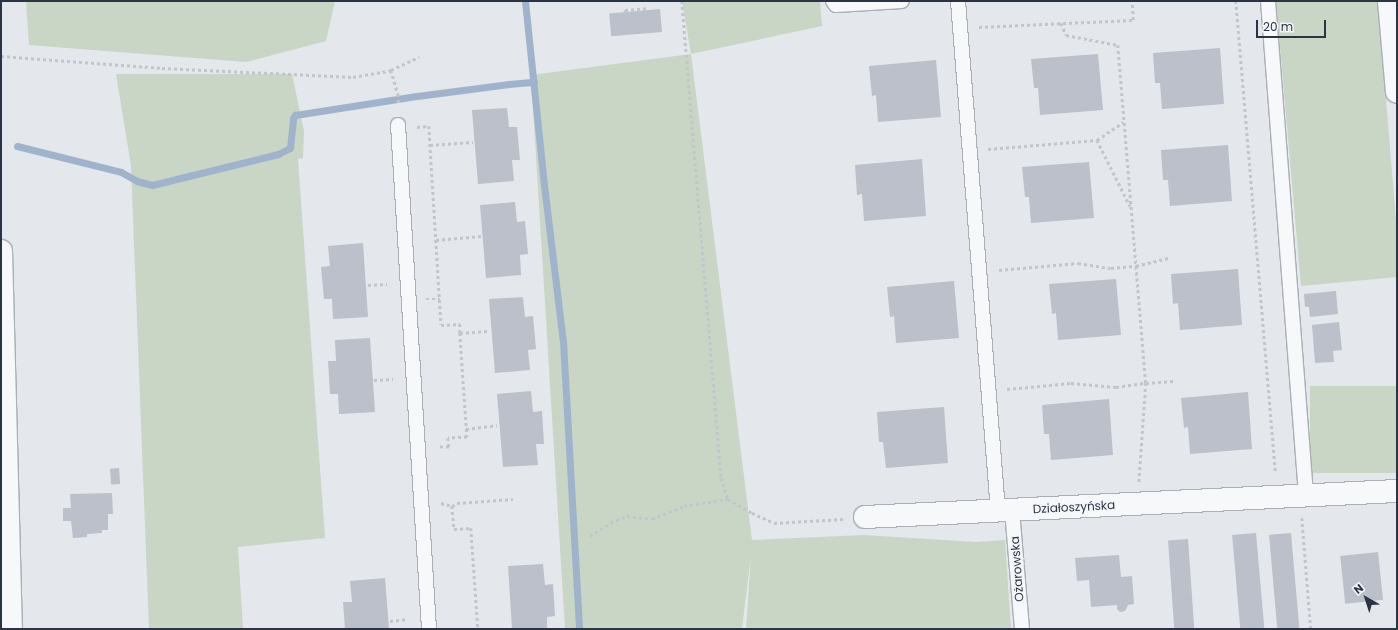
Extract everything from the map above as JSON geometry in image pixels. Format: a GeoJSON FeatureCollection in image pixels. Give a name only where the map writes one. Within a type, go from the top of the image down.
{"type":"FeatureCollection","features":[{"type":"Feature","properties":{"kind":"street"},"geometry":{"type":"LineString","coordinates":[[1389,1],[1397,92]]}},
{"type":"Feature","properties":{"kind":"street"},"geometry":{"type":"LineString","coordinates":[[1,251],[11,629]]}},
{"type":"Feature","properties":{"kind":"street","name":"Działoszyńska"},"geometry":{"type":"LineString","coordinates":[[865,517],[1397,491]]}},
{"type":"Feature","properties":{"kind":"lane"},"geometry":{"type":"LineString","coordinates":[[833,1],[836,5],[902,1]]}},
{"type":"Feature","properties":{"kind":"lane","name":"Ożarowska"},"geometry":{"type":"LineString","coordinates":[[958,1],[989,390],[1022,629]]}},
{"type":"Feature","properties":{"kind":"lane"},"geometry":{"type":"LineString","coordinates":[[1268,1],[1303,495]]}},
{"type":"Feature","properties":{"kind":"lane"},"geometry":{"type":"LineString","coordinates":[[398,126],[429,629]]}},
{"type":"Feature","properties":{"kind":"path"},"geometry":{"type":"LineString","coordinates":[[682,1],[721,478],[728,499]]}},
{"type":"Feature","properties":{"kind":"path"},"geometry":{"type":"LineString","coordinates":[[960,28],[1133,20],[1132,1]]}},
{"type":"Feature","properties":{"kind":"path"},"geometry":{"type":"LineString","coordinates":[[1236,1],[1276,474]]}},
{"type":"Feature","properties":{"kind":"path"},"geometry":{"type":"LineString","coordinates":[[625,13],[625,10],[646,8]]}},
{"type":"Feature","properties":{"kind":"path"},"geometry":{"type":"LineString","coordinates":[[1061,24],[1066,35],[1118,45],[1146,383],[1138,503]]}},
{"type":"Feature","properties":{"kind":"path"},"geometry":{"type":"LineString","coordinates":[[1,56],[162,68],[353,77],[391,70],[419,57]]}},
{"type":"Feature","properties":{"kind":"path"},"geometry":{"type":"LineString","coordinates":[[391,70],[399,102]]}},
{"type":"Feature","properties":{"kind":"path"},"geometry":{"type":"LineString","coordinates":[[970,151],[1097,140],[1125,121]]}},
{"type":"Feature","properties":{"kind":"path"},"geometry":{"type":"LineString","coordinates":[[398,126],[429,126],[441,325],[460,324],[466,437],[448,438],[449,447],[418,448]]}},
{"type":"Feature","properties":{"kind":"path"},"geometry":{"type":"LineString","coordinates":[[1097,140],[1131,208]]}},
{"type":"Feature","properties":{"kind":"path"},"geometry":{"type":"LineString","coordinates":[[430,145],[473,142]]}},
{"type":"Feature","properties":{"kind":"path"},"geometry":{"type":"LineString","coordinates":[[436,240],[481,236]]}},
{"type":"Feature","properties":{"kind":"path"},"geometry":{"type":"LineString","coordinates":[[980,271],[1078,263],[1111,268],[1136,266],[1168,258]]}},
{"type":"Feature","properties":{"kind":"path"},"geometry":{"type":"LineString","coordinates":[[368,285],[387,284]]}},
{"type":"Feature","properties":{"kind":"path"},"geometry":{"type":"LineString","coordinates":[[460,333],[488,331]]}},
{"type":"Feature","properties":{"kind":"path"},"geometry":{"type":"LineString","coordinates":[[374,380],[393,379]]}},
{"type":"Feature","properties":{"kind":"path"},"geometry":{"type":"LineString","coordinates":[[989,390],[1071,383],[1116,387],[1174,381]]}},
{"type":"Feature","properties":{"kind":"path"},"geometry":{"type":"LineString","coordinates":[[466,429],[497,425]]}},
{"type":"Feature","properties":{"kind":"path"},"geometry":{"type":"LineString","coordinates":[[1303,495],[1311,629]]}},
{"type":"Feature","properties":{"kind":"path"},"geometry":{"type":"LineString","coordinates":[[421,503],[433,502],[452,506],[457,503],[513,499]]}},
{"type":"Feature","properties":{"kind":"path"},"geometry":{"type":"LineString","coordinates":[[590,536],[616,520],[627,516],[652,519],[684,506],[728,499],[752,513],[774,523],[865,517]]}},
{"type":"Feature","properties":{"kind":"path"},"geometry":{"type":"LineString","coordinates":[[452,506],[454,529],[471,528],[478,629]]}},
{"type":"Feature","properties":{"kind":"path"},"geometry":{"type":"LineString","coordinates":[[390,621],[408,619]]}},
{"type":"Feature","properties":{"kind":"green space"},"geometry":{"type":"Polygon","coordinates":[[[26,1],[335,1],[326,41],[246,62],[29,45],[26,1]]]}},
{"type":"Feature","properties":{"kind":"green space"},"geometry":{"type":"Polygon","coordinates":[[[682,1],[820,1],[822,26],[691,54],[682,1]]]}},
{"type":"Feature","properties":{"kind":"green space"},"geometry":{"type":"Polygon","coordinates":[[[1276,1],[1378,1],[1397,233],[1397,277],[1301,286],[1276,1]]]}},
{"type":"Feature","properties":{"kind":"green space"},"geometry":{"type":"Polygon","coordinates":[[[691,54],[752,540],[864,535],[976,542],[1005,540],[1011,629],[746,629],[751,555],[742,629],[565,629],[531,75],[691,54]]]}},
{"type":"Feature","properties":{"kind":"green space"},"geometry":{"type":"Polygon","coordinates":[[[116,74],[292,74],[304,131],[303,158],[298,159],[325,538],[238,547],[243,629],[149,629],[131,166],[116,74]]]}},
{"type":"Feature","properties":{"kind":"green space"},"geometry":{"type":"Polygon","coordinates":[[[1310,386],[1397,386],[1397,473],[1310,473],[1310,386]]]}},
{"type":"Feature","properties":{"kind":"building"},"geometry":{"type":"Polygon","coordinates":[[[660,9],[662,32],[611,36],[609,13],[660,9]]]}},
{"type":"Feature","properties":{"kind":"building"},"geometry":{"type":"Polygon","coordinates":[[[1220,48],[1224,104],[1162,109],[1160,83],[1155,83],[1153,53],[1220,48]]]}},
{"type":"Feature","properties":{"kind":"building"},"geometry":{"type":"Polygon","coordinates":[[[1098,54],[1103,110],[1040,115],[1038,88],[1034,88],[1031,59],[1098,54]]]}},
{"type":"Feature","properties":{"kind":"building"},"geometry":{"type":"Polygon","coordinates":[[[936,60],[941,117],[878,122],[876,95],[872,96],[869,66],[936,60]]]}},
{"type":"Feature","properties":{"kind":"building"},"geometry":{"type":"Polygon","coordinates":[[[507,108],[509,127],[517,127],[520,160],[512,160],[514,181],[478,184],[472,110],[507,108]]]}},
{"type":"Feature","properties":{"kind":"building"},"geometry":{"type":"Polygon","coordinates":[[[1228,145],[1232,201],[1170,206],[1168,180],[1163,180],[1161,150],[1228,145]]]}},
{"type":"Feature","properties":{"kind":"building"},"geometry":{"type":"Polygon","coordinates":[[[922,159],[926,216],[864,221],[862,194],[857,195],[855,165],[922,159]]]}},
{"type":"Feature","properties":{"kind":"building"},"geometry":{"type":"Polygon","coordinates":[[[1089,162],[1094,218],[1031,223],[1029,197],[1025,197],[1022,167],[1089,162]]]}},
{"type":"Feature","properties":{"kind":"building"},"geometry":{"type":"Polygon","coordinates":[[[515,202],[517,222],[525,221],[528,254],[520,255],[521,275],[486,278],[480,205],[515,202]]]}},
{"type":"Feature","properties":{"kind":"building"},"geometry":{"type":"Polygon","coordinates":[[[363,243],[368,317],[333,319],[332,299],[324,299],[321,267],[330,266],[328,246],[363,243]]]}},
{"type":"Feature","properties":{"kind":"building"},"geometry":{"type":"Polygon","coordinates":[[[1238,269],[1242,325],[1180,330],[1178,303],[1173,304],[1171,274],[1238,269]]]}},
{"type":"Feature","properties":{"kind":"building"},"geometry":{"type":"Polygon","coordinates":[[[1116,279],[1121,335],[1058,340],[1056,313],[1052,314],[1049,284],[1116,279]]]}},
{"type":"Feature","properties":{"kind":"building"},"geometry":{"type":"Polygon","coordinates":[[[954,281],[959,338],[896,343],[894,316],[890,317],[887,287],[954,281]]]}},
{"type":"Feature","properties":{"kind":"building"},"geometry":{"type":"Polygon","coordinates":[[[1336,291],[1338,314],[1310,317],[1309,307],[1305,307],[1304,294],[1336,291]]]}},
{"type":"Feature","properties":{"kind":"building"},"geometry":{"type":"Polygon","coordinates":[[[523,297],[525,317],[533,316],[536,349],[528,350],[530,370],[495,373],[489,299],[523,297]]]}},
{"type":"Feature","properties":{"kind":"building"},"geometry":{"type":"Polygon","coordinates":[[[1339,322],[1342,350],[1333,351],[1334,362],[1315,363],[1312,325],[1339,322]]]}},
{"type":"Feature","properties":{"kind":"building"},"geometry":{"type":"Polygon","coordinates":[[[370,338],[375,412],[339,414],[338,394],[330,394],[328,361],[336,361],[335,340],[370,338]]]}},
{"type":"Feature","properties":{"kind":"building"},"geometry":{"type":"Polygon","coordinates":[[[531,391],[533,412],[542,411],[544,444],[536,444],[538,465],[503,467],[497,394],[531,391]]]}},
{"type":"Feature","properties":{"kind":"building"},"geometry":{"type":"Polygon","coordinates":[[[1248,392],[1252,449],[1190,454],[1188,427],[1184,428],[1181,398],[1248,392]]]}},
{"type":"Feature","properties":{"kind":"building"},"geometry":{"type":"Polygon","coordinates":[[[1109,399],[1113,455],[1051,460],[1049,434],[1044,434],[1042,405],[1109,399]]]}},
{"type":"Feature","properties":{"kind":"building"},"geometry":{"type":"Polygon","coordinates":[[[944,407],[948,463],[886,468],[883,442],[879,442],[877,412],[944,407]]]}},
{"type":"Feature","properties":{"kind":"building"},"geometry":{"type":"Polygon","coordinates":[[[119,468],[120,484],[111,485],[110,469],[119,468]]]}},
{"type":"Feature","properties":{"kind":"building"},"geometry":{"type":"Polygon","coordinates":[[[112,493],[113,514],[108,514],[108,530],[102,530],[102,533],[87,534],[87,537],[73,538],[71,521],[63,521],[63,508],[71,508],[70,494],[112,493]]]}},
{"type":"Feature","properties":{"kind":"building"},"geometry":{"type":"Polygon","coordinates":[[[1256,533],[1264,629],[1240,629],[1232,535],[1256,533]]]}},
{"type":"Feature","properties":{"kind":"building"},"geometry":{"type":"Polygon","coordinates":[[[1291,533],[1299,629],[1277,629],[1269,535],[1291,533]]]}},
{"type":"Feature","properties":{"kind":"building"},"geometry":{"type":"Polygon","coordinates":[[[1188,539],[1194,629],[1174,629],[1168,540],[1188,539]]]}},
{"type":"Feature","properties":{"kind":"building"},"geometry":{"type":"Polygon","coordinates":[[[1378,552],[1383,600],[1345,604],[1340,556],[1378,552]]]}},
{"type":"Feature","properties":{"kind":"building"},"geometry":{"type":"Polygon","coordinates":[[[1119,555],[1121,577],[1132,576],[1134,604],[1128,605],[1125,611],[1120,612],[1117,609],[1117,605],[1091,607],[1089,580],[1077,581],[1075,558],[1119,555]]]}},
{"type":"Feature","properties":{"kind":"building"},"geometry":{"type":"Polygon","coordinates":[[[543,564],[545,585],[553,584],[555,616],[547,617],[547,629],[512,629],[508,566],[543,564]]]}},
{"type":"Feature","properties":{"kind":"building"},"geometry":{"type":"Polygon","coordinates":[[[385,578],[389,629],[345,629],[343,602],[352,602],[350,581],[385,578]]]}},
{"type":"Feature","properties":{"kind":"waterway"},"geometry":{"type":"LineString","coordinates":[[525,1],[544,185],[563,341],[579,629]]}},
{"type":"Feature","properties":{"kind":"waterway"},"geometry":{"type":"LineString","coordinates":[[17,146],[121,172],[137,181],[152,185],[278,154],[290,148],[293,118],[295,115],[417,96],[534,82]]}}]}
